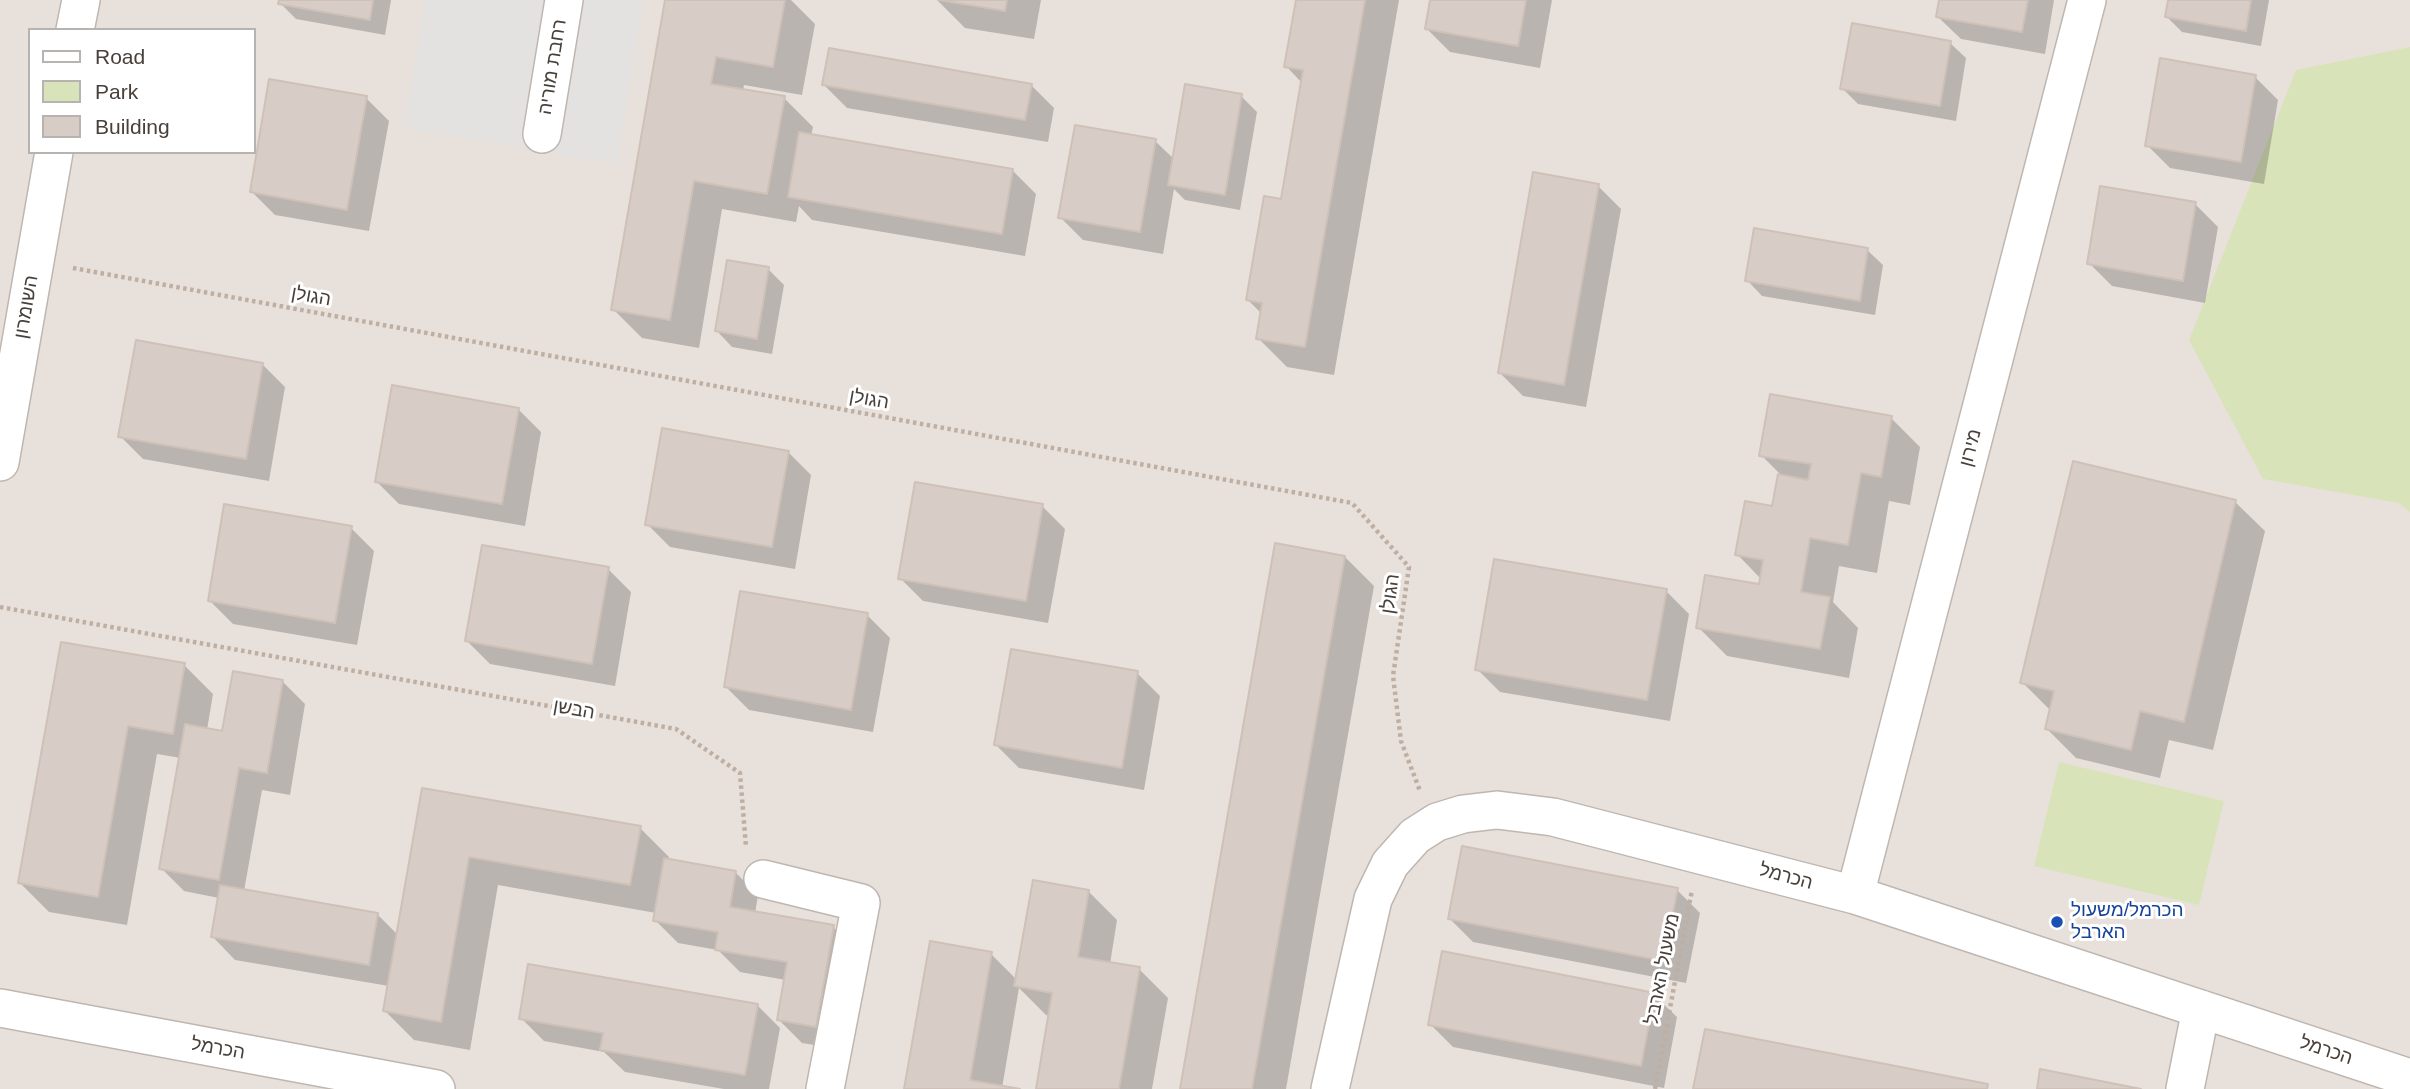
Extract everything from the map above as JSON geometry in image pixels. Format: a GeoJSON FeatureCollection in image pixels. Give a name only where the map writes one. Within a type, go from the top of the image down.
{"type":"FeatureCollection","features":[{"type":"Feature","properties":{"kind":"street"},"geometry":{"type":"LineString","coordinates":[[75,28],[81,0]]}},
{"type":"Feature","properties":{"kind":"street","name":"רחבת מוריה"},"geometry":{"type":"LineString","coordinates":[[542,134],[564,0]]}},
{"type":"Feature","properties":{"kind":"street","name":"מירון"},"geometry":{"type":"LineString","coordinates":[[1856,895],[2087,0]]}},
{"type":"Feature","properties":{"kind":"street","name":"השומרון"},"geometry":{"type":"LineString","coordinates":[[0,462],[54,154]]}},
{"type":"Feature","properties":{"kind":"street","name":"הכרמל"},"geometry":{"type":"LineString","coordinates":[[1330,1089],[1373,899],[1390,864],[1415,836],[1437,822],[1463,814],[1497,810],[1553,817],[1856,895],[2395,1073]]}},
{"type":"Feature","properties":{"kind":"street"},"geometry":{"type":"LineString","coordinates":[[763,879],[861,902],[825,1089]]}},
{"type":"Feature","properties":{"kind":"street","name":"הכרמל"},"geometry":{"type":"LineString","coordinates":[[0,1008],[436,1089]]}},
{"type":"Feature","properties":{"kind":"street"},"geometry":{"type":"LineString","coordinates":[[2185,1089],[2202,1009]]}},
{"type":"Feature","properties":{"kind":"path","name":"הגולן"},"geometry":{"type":"LineString","coordinates":[[35,261],[1352,503],[1409,567],[1393,676],[1401,741],[1417,786],[1437,822]]}},
{"type":"Feature","properties":{"kind":"path","name":"הבשן"},"geometry":{"type":"LineString","coordinates":[[0,607],[676,729],[740,773],[745,846],[763,879]]}},
{"type":"Feature","properties":{"kind":"path","name":"משעול הארבל"},"geometry":{"type":"LineString","coordinates":[[1655,1089],[1699,855]]}},
{"type":"Feature","properties":{"kind":"shaded area"},"geometry":{"type":"Polygon","coordinates":[[[0,0],[2410,0],[2410,1089],[0,1089],[0,0]]]}},
{"type":"Feature","properties":{"kind":"shaded area"},"geometry":{"type":"Polygon","coordinates":[[[425,0],[644,0],[617,164],[404,128],[425,0]]]}},
{"type":"Feature","properties":{"kind":"green space"},"geometry":{"type":"Polygon","coordinates":[[[2410,47],[2410,512],[2399,503],[2263,479],[2189,340],[2296,70],[2410,47]]]}},
{"type":"Feature","properties":{"kind":"green space"},"geometry":{"type":"Polygon","coordinates":[[[2059,762],[2224,801],[2199,905],[2034,866],[2059,762]]]}},
{"type":"Feature","properties":{"kind":"building"},"geometry":{"type":"Polygon","coordinates":[[[279,0],[373,0],[370,20],[278,4],[279,0]]]}},
{"type":"Feature","properties":{"kind":"building"},"geometry":{"type":"Polygon","coordinates":[[[665,0],[785,0],[773,67],[716,57],[711,84],[785,96],[767,194],[694,181],[670,320],[611,310],[665,0]]]}},
{"type":"Feature","properties":{"kind":"building"},"geometry":{"type":"Polygon","coordinates":[[[939,0],[1007,0],[1005,11],[939,0]]]}},
{"type":"Feature","properties":{"kind":"building"},"geometry":{"type":"Polygon","coordinates":[[[1296,0],[1365,0],[1305,347],[1256,339],[1262,303],[1246,300],[1264,196],[1281,199],[1303,70],[1284,67],[1296,0]]]}},
{"type":"Feature","properties":{"kind":"building"},"geometry":{"type":"Polygon","coordinates":[[[1430,0],[1526,0],[1518,46],[1425,29],[1430,0]]]}},
{"type":"Feature","properties":{"kind":"building"},"geometry":{"type":"Polygon","coordinates":[[[1939,0],[2028,0],[2022,32],[1936,17],[1939,0]]]}},
{"type":"Feature","properties":{"kind":"building"},"geometry":{"type":"Polygon","coordinates":[[[2168,0],[2251,0],[2246,31],[2165,17],[2168,0]]]}},
{"type":"Feature","properties":{"kind":"building"},"geometry":{"type":"Polygon","coordinates":[[[1852,23],[1951,41],[1940,106],[1840,89],[1852,23]]]}},
{"type":"Feature","properties":{"kind":"building"},"geometry":{"type":"Polygon","coordinates":[[[829,48],[1032,84],[1025,120],[822,85],[829,48]]]}},
{"type":"Feature","properties":{"kind":"building"},"geometry":{"type":"Polygon","coordinates":[[[2160,58],[2256,75],[2241,162],[2145,146],[2160,58]]]}},
{"type":"Feature","properties":{"kind":"building"},"geometry":{"type":"Polygon","coordinates":[[[269,79],[367,96],[347,210],[250,192],[269,79]]]}},
{"type":"Feature","properties":{"kind":"building"},"geometry":{"type":"Polygon","coordinates":[[[1185,84],[1242,94],[1225,195],[1168,185],[1185,84]]]}},
{"type":"Feature","properties":{"kind":"building"},"geometry":{"type":"Polygon","coordinates":[[[1075,125],[1156,139],[1140,232],[1058,218],[1075,125]]]}},
{"type":"Feature","properties":{"kind":"building"},"geometry":{"type":"Polygon","coordinates":[[[799,132],[1013,169],[1002,234],[788,197],[799,132]]]}},
{"type":"Feature","properties":{"kind":"building"},"geometry":{"type":"Polygon","coordinates":[[[1533,172],[1599,184],[1564,385],[1498,373],[1533,172]]]}},
{"type":"Feature","properties":{"kind":"building"},"geometry":{"type":"Polygon","coordinates":[[[2100,186],[2196,202],[2183,281],[2087,264],[2100,186]]]}},
{"type":"Feature","properties":{"kind":"building"},"geometry":{"type":"Polygon","coordinates":[[[1754,228],[1868,248],[1860,301],[1745,281],[1754,228]]]}},
{"type":"Feature","properties":{"kind":"building"},"geometry":{"type":"Polygon","coordinates":[[[727,260],[769,267],[757,339],[715,331],[727,260]]]}},
{"type":"Feature","properties":{"kind":"building"},"geometry":{"type":"Polygon","coordinates":[[[136,340],[263,363],[246,459],[118,437],[136,340]]]}},
{"type":"Feature","properties":{"kind":"building"},"geometry":{"type":"Polygon","coordinates":[[[392,385],[519,408],[502,504],[375,482],[392,385]]]}},
{"type":"Feature","properties":{"kind":"building"},"geometry":{"type":"Polygon","coordinates":[[[1770,394],[1892,416],[1881,477],[1861,473],[1848,545],[1810,538],[1801,592],[1830,597],[1820,649],[1696,628],[1705,575],[1759,584],[1763,560],[1735,555],[1745,501],[1772,506],[1778,474],[1808,480],[1811,464],[1759,456],[1770,394]]]}},
{"type":"Feature","properties":{"kind":"building"},"geometry":{"type":"Polygon","coordinates":[[[662,428],[789,451],[772,547],[645,525],[662,428]]]}},
{"type":"Feature","properties":{"kind":"building"},"geometry":{"type":"Polygon","coordinates":[[[2073,461],[2236,500],[2184,722],[2140,711],[2131,750],[2045,729],[2054,691],[2020,683],[2073,461]]]}},
{"type":"Feature","properties":{"kind":"building"},"geometry":{"type":"Polygon","coordinates":[[[915,482],[1043,504],[1026,601],[898,579],[915,482]]]}},
{"type":"Feature","properties":{"kind":"building"},"geometry":{"type":"Polygon","coordinates":[[[224,504],[352,526],[335,623],[208,601],[224,504]]]}},
{"type":"Feature","properties":{"kind":"building"},"geometry":{"type":"Polygon","coordinates":[[[1275,543],[1345,556],[1252,1089],[1180,1089],[1275,543]]]}},
{"type":"Feature","properties":{"kind":"building"},"geometry":{"type":"Polygon","coordinates":[[[482,545],[609,567],[592,664],[465,641],[482,545]]]}},
{"type":"Feature","properties":{"kind":"building"},"geometry":{"type":"Polygon","coordinates":[[[1494,559],[1667,589],[1647,700],[1475,670],[1494,559]]]}},
{"type":"Feature","properties":{"kind":"building"},"geometry":{"type":"Polygon","coordinates":[[[740,591],[868,613],[851,710],[724,687],[740,591]]]}},
{"type":"Feature","properties":{"kind":"building"},"geometry":{"type":"Polygon","coordinates":[[[61,642],[185,663],[173,734],[128,726],[98,897],[18,883],[61,642]]]}},
{"type":"Feature","properties":{"kind":"building"},"geometry":{"type":"Polygon","coordinates":[[[1011,649],[1138,671],[1122,768],[994,745],[1011,649]]]}},
{"type":"Feature","properties":{"kind":"building"},"geometry":{"type":"Polygon","coordinates":[[[233,671],[283,680],[267,773],[239,768],[219,880],[159,869],[185,724],[222,731],[233,671]]]}},
{"type":"Feature","properties":{"kind":"building"},"geometry":{"type":"Polygon","coordinates":[[[422,788],[641,826],[630,885],[469,857],[441,1022],[383,1011],[422,788]]]}},
{"type":"Feature","properties":{"kind":"building"},"geometry":{"type":"Polygon","coordinates":[[[1462,846],[1678,888],[1663,961],[1448,919],[1462,846]]]}},
{"type":"Feature","properties":{"kind":"building"},"geometry":{"type":"Polygon","coordinates":[[[664,858],[736,871],[730,907],[834,925],[816,1027],[777,1020],[787,962],[715,950],[718,932],[653,921],[664,858]]]}},
{"type":"Feature","properties":{"kind":"building"},"geometry":{"type":"Polygon","coordinates":[[[1033,880],[1089,890],[1078,957],[1140,967],[1119,1089],[1036,1089],[1052,993],[1014,986],[1033,880]]]}},
{"type":"Feature","properties":{"kind":"building"},"geometry":{"type":"Polygon","coordinates":[[[220,885],[378,913],[369,965],[211,937],[220,885]]]}},
{"type":"Feature","properties":{"kind":"building"},"geometry":{"type":"Polygon","coordinates":[[[930,941],[992,952],[970,1080],[1020,1089],[904,1089],[930,941]]]}},
{"type":"Feature","properties":{"kind":"building"},"geometry":{"type":"Polygon","coordinates":[[[1442,951],[1655,993],[1641,1066],[1428,1025],[1442,951]]]}},
{"type":"Feature","properties":{"kind":"building"},"geometry":{"type":"Polygon","coordinates":[[[528,964],[758,1004],[745,1075],[600,1050],[603,1033],[519,1019],[528,964]]]}},
{"type":"Feature","properties":{"kind":"building"},"geometry":{"type":"Polygon","coordinates":[[[1705,1029],[1988,1084],[1987,1089],[1693,1089],[1705,1029]]]}},
{"type":"Feature","properties":{"kind":"building"},"geometry":{"type":"Polygon","coordinates":[[[2040,1069],[2141,1089],[2037,1089],[2040,1069]]]}},
{"type":"Feature","properties":{"kind":"place","name":"הכרמל/משעול הארבל"},"geometry":{"type":"Point","coordinates":[2057,922]}}]}
